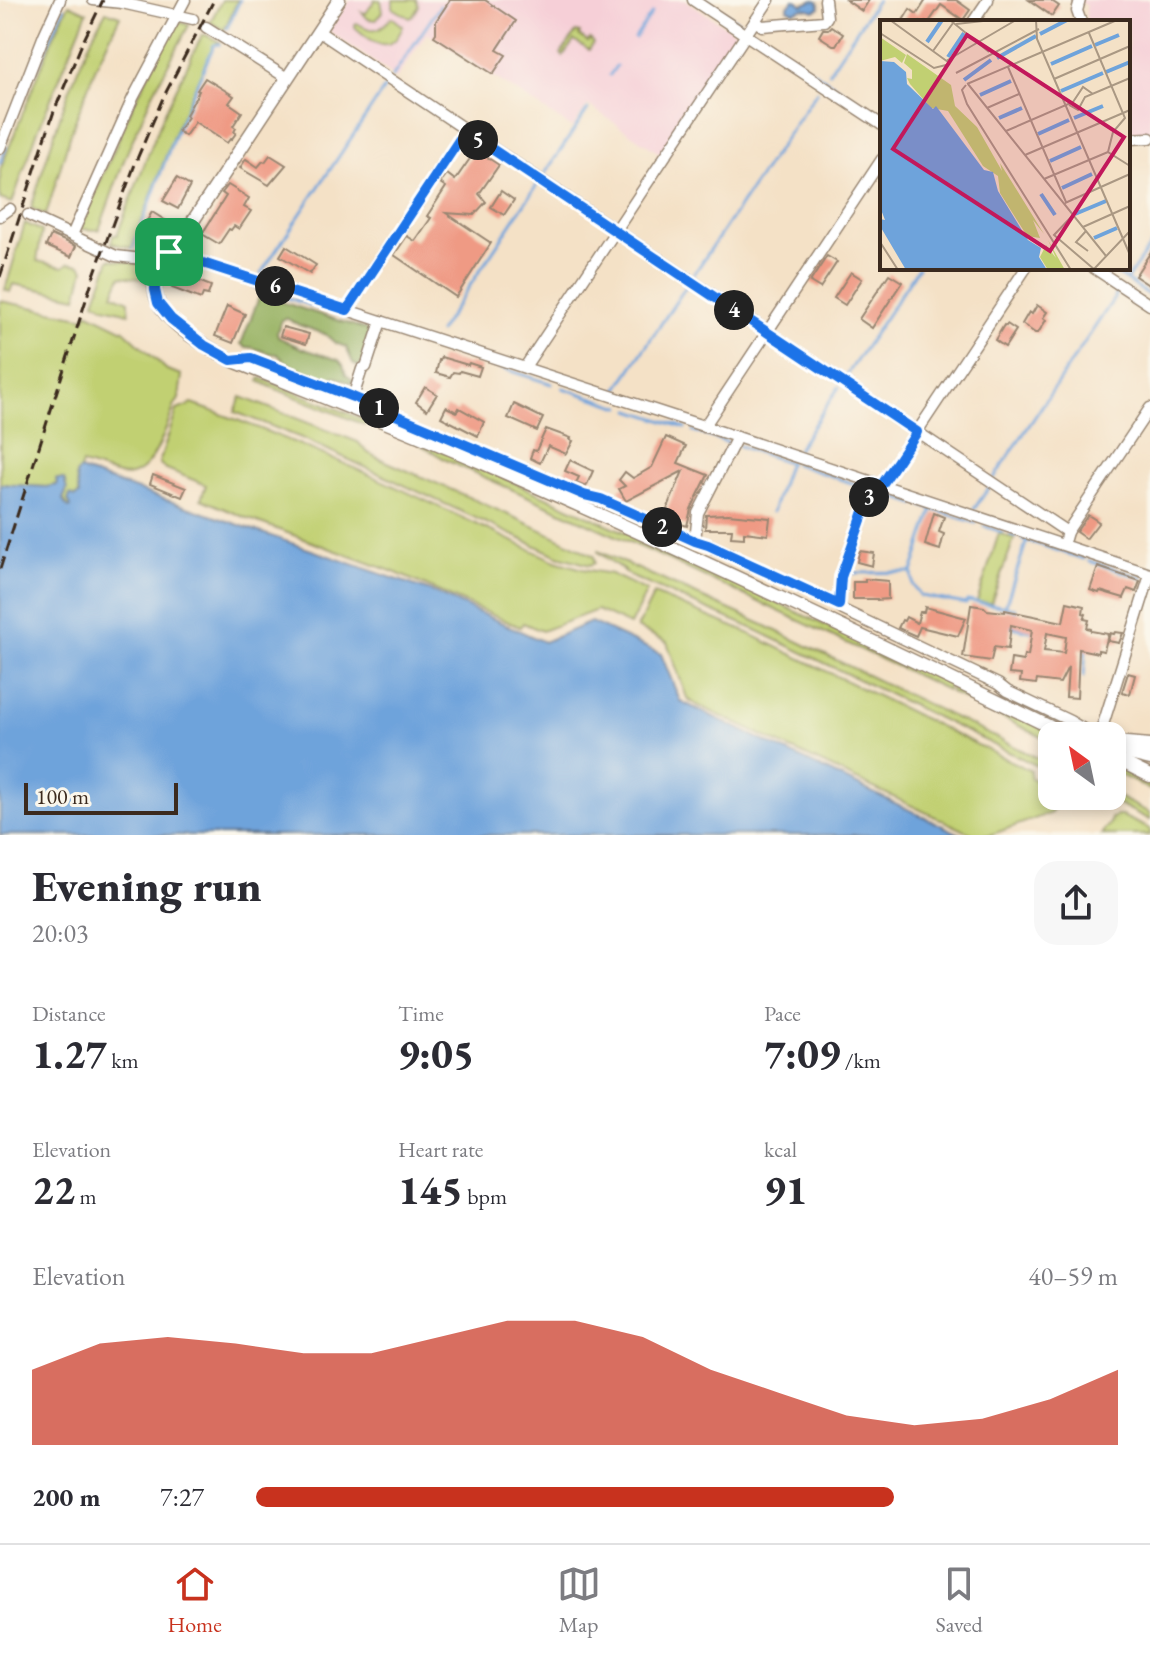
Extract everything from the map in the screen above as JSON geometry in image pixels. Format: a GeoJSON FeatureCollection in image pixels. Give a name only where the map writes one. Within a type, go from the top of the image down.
{"type":"FeatureCollection","features":[{"type":"Feature","properties":{"kind":"street"},"geometry":{"type":"LineString","coordinates":[[0,148],[60,0]]}},
{"type":"Feature","properties":{"kind":"street"},"geometry":{"type":"LineString","coordinates":[[93,0],[122,3],[193,19]]}},
{"type":"Feature","properties":{"kind":"street"},"geometry":{"type":"LineString","coordinates":[[72,235],[133,98],[185,0]]}},
{"type":"Feature","properties":{"kind":"street"},"geometry":{"type":"LineString","coordinates":[[339,0],[183,236],[165,257],[155,278],[155,290],[158,303],[171,319],[204,345],[231,360],[526,482],[1040,722]]}},
{"type":"Feature","properties":{"kind":"street"},"geometry":{"type":"LineString","coordinates":[[693,0],[750,28],[880,124]]}},
{"type":"Feature","properties":{"kind":"street"},"geometry":{"type":"LineString","coordinates":[[525,367],[769,0]]}},
{"type":"Feature","properties":{"kind":"street"},"geometry":{"type":"LineString","coordinates":[[750,28],[824,21],[827,17],[825,0]]}},
{"type":"Feature","properties":{"kind":"street"},"geometry":{"type":"LineString","coordinates":[[974,20],[988,0]]}},
{"type":"Feature","properties":{"kind":"street"},"geometry":{"type":"LineString","coordinates":[[1080,0],[1077,11],[1080,20]]}},
{"type":"Feature","properties":{"kind":"street"},"geometry":{"type":"LineString","coordinates":[[206,27],[287,78]]}},
{"type":"Feature","properties":{"kind":"street"},"geometry":{"type":"LineString","coordinates":[[318,31],[1067,532]]}},
{"type":"Feature","properties":{"kind":"street"},"geometry":{"type":"LineString","coordinates":[[347,310],[465,131]]}},
{"type":"Feature","properties":{"kind":"street"},"geometry":{"type":"LineString","coordinates":[[1130,139],[1150,138]]}},
{"type":"Feature","properties":{"kind":"street"},"geometry":{"type":"LineString","coordinates":[[704,427],[880,162]]}},
{"type":"Feature","properties":{"kind":"street"},"geometry":{"type":"LineString","coordinates":[[0,205],[10,209],[0,216]]}},
{"type":"Feature","properties":{"kind":"street"},"geometry":{"type":"LineString","coordinates":[[28,215],[116,256],[165,257],[347,310],[1150,574],[1108,722]]}},
{"type":"Feature","properties":{"kind":"street"},"geometry":{"type":"LineString","coordinates":[[839,605],[841,577],[878,484],[917,432],[1025,270]]}},
{"type":"Feature","properties":{"kind":"street"},"geometry":{"type":"LineString","coordinates":[[1097,270],[1150,305]]}},
{"type":"Feature","properties":{"kind":"street"},"geometry":{"type":"LineString","coordinates":[[353,397],[381,321]]}},
{"type":"Feature","properties":{"kind":"street"},"geometry":{"type":"LineString","coordinates":[[231,360],[251,358],[353,397],[584,495],[601,499],[839,605],[843,610],[1070,721],[1083,722]]}},
{"type":"Feature","properties":{"kind":"street"},"geometry":{"type":"LineString","coordinates":[[1064,545],[1067,532],[1150,408]]}},
{"type":"Feature","properties":{"kind":"street"},"geometry":{"type":"LineString","coordinates":[[695,541],[698,513],[737,437]]}},
{"type":"Feature","properties":{"kind":"street"},"geometry":{"type":"LineString","coordinates":[[1126,742],[1150,744]]}},
{"type":"Feature","properties":{"kind":"street"},"geometry":{"type":"LineString","coordinates":[[1126,752],[1150,751]]}},
{"type":"Feature","properties":{"kind":"street"},"geometry":{"type":"LineString","coordinates":[[1126,755],[1150,760]]}},
{"type":"Feature","properties":{"kind":"street"},"geometry":{"type":"LineString","coordinates":[[1126,761],[1150,776]]}},
{"type":"Feature","properties":{"kind":"shaded area"},"geometry":{"type":"Polygon","coordinates":[[[350,0],[685,0],[739,35],[662,155],[588,105],[572,128],[427,33],[396,79],[329,31],[350,0]]]}},
{"type":"Feature","properties":{"kind":"shaded area"},"geometry":{"type":"Polygon","coordinates":[[[1078,0],[1150,0],[1150,132],[1130,132],[1130,20],[1086,20],[1086,6],[1078,0]]]}},
{"type":"Feature","properties":{"kind":"green space"},"geometry":{"type":"Polygon","coordinates":[[[222,0],[238,0],[224,30],[210,22],[222,0]]]}},
{"type":"Feature","properties":{"kind":"green space"},"geometry":{"type":"Polygon","coordinates":[[[375,0],[381,0],[383,12],[376,20],[368,19],[362,12],[366,13],[375,0]]]}},
{"type":"Feature","properties":{"kind":"green space"},"geometry":{"type":"Polygon","coordinates":[[[393,0],[416,0],[419,6],[410,18],[393,8],[393,0]]]}},
{"type":"Feature","properties":{"kind":"green space"},"geometry":{"type":"Polygon","coordinates":[[[69,4],[87,12],[38,130],[12,203],[0,199],[0,170],[69,4]]]}},
{"type":"Feature","properties":{"kind":"green space"},"geometry":{"type":"Polygon","coordinates":[[[106,11],[120,16],[97,64],[71,132],[46,215],[31,208],[72,83],[106,11]]]}},
{"type":"Feature","properties":{"kind":"green space"},"geometry":{"type":"Polygon","coordinates":[[[392,17],[403,26],[399,35],[388,44],[375,42],[355,27],[357,23],[376,29],[392,17]]]}},
{"type":"Feature","properties":{"kind":"green space"},"geometry":{"type":"Polygon","coordinates":[[[176,21],[189,25],[152,95],[99,230],[80,229],[134,103],[176,21]]]}},
{"type":"Feature","properties":{"kind":"green space"},"geometry":{"type":"Polygon","coordinates":[[[576,32],[594,43],[589,50],[574,41],[563,56],[561,54],[576,32]]]}},
{"type":"Feature","properties":{"kind":"green space"},"geometry":{"type":"Polygon","coordinates":[[[202,35],[220,42],[214,45],[175,131],[132,248],[111,243],[113,235],[117,235],[163,116],[202,35]]]}},
{"type":"Feature","properties":{"kind":"green space"},"geometry":{"type":"Polygon","coordinates":[[[25,223],[42,231],[37,261],[63,267],[69,263],[81,265],[84,270],[77,297],[13,284],[10,292],[5,290],[25,223]]]}},
{"type":"Feature","properties":{"kind":"green space"},"geometry":{"type":"Polygon","coordinates":[[[110,259],[141,264],[148,272],[148,283],[121,276],[113,294],[129,301],[129,313],[95,301],[110,259]]]}},
{"type":"Feature","properties":{"kind":"green space"},"geometry":{"type":"Polygon","coordinates":[[[260,295],[374,332],[363,364],[359,367],[353,363],[346,347],[325,334],[286,318],[281,320],[278,337],[339,360],[346,375],[354,381],[351,383],[334,376],[326,381],[277,354],[241,344],[260,295]]]}},
{"type":"Feature","properties":{"kind":"green space"},"geometry":{"type":"Polygon","coordinates":[[[0,301],[86,318],[87,312],[124,330],[167,370],[182,375],[179,399],[158,448],[144,468],[125,476],[82,464],[76,474],[79,495],[69,509],[63,499],[65,482],[47,487],[0,484],[0,301]]]}},
{"type":"Feature","properties":{"kind":"green space"},"geometry":{"type":"Polygon","coordinates":[[[261,378],[367,421],[365,425],[271,387],[259,381],[261,378]]]}},
{"type":"Feature","properties":{"kind":"green space"},"geometry":{"type":"Polygon","coordinates":[[[241,397],[358,442],[376,457],[594,556],[595,563],[590,565],[558,556],[304,439],[235,412],[241,397]]]}},
{"type":"Feature","properties":{"kind":"green space"},"geometry":{"type":"Polygon","coordinates":[[[192,404],[330,458],[555,561],[611,574],[647,591],[630,625],[597,610],[542,631],[523,623],[520,627],[394,572],[244,517],[201,499],[206,485],[164,468],[159,463],[177,410],[192,404]]]}},
{"type":"Feature","properties":{"kind":"green space"},"geometry":{"type":"Polygon","coordinates":[[[406,436],[656,546],[950,684],[947,690],[448,461],[406,436]]]}},
{"type":"Feature","properties":{"kind":"green space"},"geometry":{"type":"Polygon","coordinates":[[[999,533],[1014,539],[991,603],[977,602],[999,533]]]}},
{"type":"Feature","properties":{"kind":"green space"},"geometry":{"type":"Polygon","coordinates":[[[598,552],[764,625],[1038,758],[1038,766],[756,630],[634,578],[598,552]]]}},
{"type":"Feature","properties":{"kind":"green space"},"geometry":{"type":"Polygon","coordinates":[[[654,594],[748,633],[1031,771],[1030,777],[1038,782],[1038,810],[1053,810],[990,835],[974,835],[695,704],[687,698],[667,642],[637,628],[654,594]]]}},
{"type":"Feature","properties":{"kind":"green space"},"geometry":{"type":"Polygon","coordinates":[[[953,685],[1038,726],[1038,735],[950,692],[953,685]]]}},
{"type":"Feature","properties":{"kind":"green space"},"geometry":{"type":"Polygon","coordinates":[[[1126,769],[1150,781],[1150,790],[1126,778],[1126,769]]]}},
{"type":"Feature","properties":{"kind":"green space"},"geometry":{"type":"Polygon","coordinates":[[[1126,801],[1150,813],[1150,820],[1126,808],[1126,801]]]}},
{"type":"Feature","properties":{"kind":"green space"},"geometry":{"type":"Polygon","coordinates":[[[1117,816],[1150,829],[1150,835],[1101,835],[1111,818],[1117,816]]]}},
{"type":"Feature","properties":{"kind":"water"},"geometry":{"type":"Polygon","coordinates":[[[793,0],[802,5],[818,1],[820,8],[814,11],[804,8],[794,12],[788,9],[793,0]]]}},
{"type":"Feature","properties":{"kind":"water"},"geometry":{"type":"Polygon","coordinates":[[[80,470],[436,593],[544,642],[591,622],[661,654],[680,701],[962,835],[0,835],[0,484],[46,487],[57,485],[56,479],[64,479],[67,490],[63,499],[69,508],[70,495],[79,495],[76,474],[80,470]]]}},
{"type":"Feature","properties":{"kind":"building"},"geometry":{"type":"Polygon","coordinates":[[[450,0],[485,0],[516,21],[497,50],[506,55],[493,74],[434,36],[436,21],[450,0]]]}},
{"type":"Feature","properties":{"kind":"building"},"geometry":{"type":"Polygon","coordinates":[[[846,0],[869,0],[862,11],[846,0]]]}},
{"type":"Feature","properties":{"kind":"building"},"geometry":{"type":"Polygon","coordinates":[[[926,0],[956,0],[970,10],[963,20],[941,5],[930,20],[903,20],[910,9],[917,14],[926,0]]]}},
{"type":"Feature","properties":{"kind":"building"},"geometry":{"type":"Polygon","coordinates":[[[1029,0],[1050,0],[1059,6],[1052,16],[1029,0]]]}},
{"type":"Feature","properties":{"kind":"building"},"geometry":{"type":"Polygon","coordinates":[[[831,26],[843,34],[836,45],[819,36],[823,29],[831,26]]]}},
{"type":"Feature","properties":{"kind":"building"},"geometry":{"type":"Polygon","coordinates":[[[205,78],[234,96],[229,103],[242,112],[233,126],[236,133],[227,143],[195,122],[185,136],[178,131],[188,117],[186,115],[205,78]]]}},
{"type":"Feature","properties":{"kind":"building"},"geometry":{"type":"Polygon","coordinates":[[[476,150],[499,165],[479,194],[486,202],[474,215],[446,213],[491,243],[456,297],[394,255],[407,236],[415,241],[431,218],[427,216],[446,187],[440,183],[447,174],[455,180],[476,150]]]}},
{"type":"Feature","properties":{"kind":"building"},"geometry":{"type":"Polygon","coordinates":[[[270,155],[286,165],[269,185],[240,168],[246,159],[258,167],[270,155]]]}},
{"type":"Feature","properties":{"kind":"building"},"geometry":{"type":"Polygon","coordinates":[[[177,178],[190,186],[178,209],[163,201],[177,178]]]}},
{"type":"Feature","properties":{"kind":"building"},"geometry":{"type":"Polygon","coordinates":[[[228,185],[249,198],[244,207],[251,211],[239,229],[234,226],[229,229],[219,244],[202,234],[226,196],[222,193],[228,185]]]}},
{"type":"Feature","properties":{"kind":"building"},"geometry":{"type":"Polygon","coordinates":[[[501,191],[514,200],[504,215],[491,207],[501,191]]]}},
{"type":"Feature","properties":{"kind":"building"},"geometry":{"type":"Polygon","coordinates":[[[152,212],[168,222],[159,237],[143,228],[152,212]]]}},
{"type":"Feature","properties":{"kind":"building"},"geometry":{"type":"Polygon","coordinates":[[[51,235],[76,246],[71,257],[46,246],[51,235]]]}},
{"type":"Feature","properties":{"kind":"building"},"geometry":{"type":"Polygon","coordinates":[[[286,246],[316,265],[310,274],[280,256],[286,246]]]}},
{"type":"Feature","properties":{"kind":"building"},"geometry":{"type":"Polygon","coordinates":[[[1150,253],[1150,286],[1135,276],[1150,253]]]}},
{"type":"Feature","properties":{"kind":"building"},"geometry":{"type":"Polygon","coordinates":[[[827,256],[837,262],[820,288],[810,282],[827,256]]]}},
{"type":"Feature","properties":{"kind":"building"},"geometry":{"type":"Polygon","coordinates":[[[851,272],[862,279],[845,305],[834,298],[851,272]]]}},
{"type":"Feature","properties":{"kind":"building"},"geometry":{"type":"Polygon","coordinates":[[[178,273],[211,286],[208,295],[203,294],[201,299],[172,288],[178,273]]]}},
{"type":"Feature","properties":{"kind":"building"},"geometry":{"type":"Polygon","coordinates":[[[889,274],[902,282],[872,328],[859,319],[889,274]]]}},
{"type":"Feature","properties":{"kind":"building"},"geometry":{"type":"Polygon","coordinates":[[[1037,305],[1047,312],[1043,318],[1046,320],[1035,333],[1022,324],[1037,305]]]}},
{"type":"Feature","properties":{"kind":"building"},"geometry":{"type":"Polygon","coordinates":[[[227,306],[245,314],[233,343],[215,336],[227,306]]]}},
{"type":"Feature","properties":{"kind":"building"},"geometry":{"type":"Polygon","coordinates":[[[1007,324],[1016,330],[1005,347],[995,340],[1007,324]]]}},
{"type":"Feature","properties":{"kind":"building"},"geometry":{"type":"Polygon","coordinates":[[[283,327],[309,334],[306,344],[280,336],[283,327]]]}},
{"type":"Feature","properties":{"kind":"building"},"geometry":{"type":"Polygon","coordinates":[[[441,357],[481,367],[478,376],[460,371],[453,372],[450,377],[436,373],[441,357]]]}},
{"type":"Feature","properties":{"kind":"building"},"geometry":{"type":"Polygon","coordinates":[[[425,387],[437,394],[427,410],[416,402],[425,387]]]}},
{"type":"Feature","properties":{"kind":"building"},"geometry":{"type":"Polygon","coordinates":[[[514,404],[543,418],[537,431],[508,418],[514,404]]]}},
{"type":"Feature","properties":{"kind":"building"},"geometry":{"type":"Polygon","coordinates":[[[446,407],[457,412],[459,408],[484,422],[478,436],[441,417],[446,407]]]}},
{"type":"Feature","properties":{"kind":"building"},"geometry":{"type":"Polygon","coordinates":[[[546,429],[573,441],[566,454],[548,446],[540,463],[530,458],[546,429]]]}},
{"type":"Feature","properties":{"kind":"building"},"geometry":{"type":"Polygon","coordinates":[[[666,437],[686,446],[678,463],[708,475],[691,509],[687,526],[664,517],[683,471],[626,501],[619,489],[625,486],[619,480],[625,472],[633,478],[652,467],[666,437]]]}},
{"type":"Feature","properties":{"kind":"building"},"geometry":{"type":"Polygon","coordinates":[[[570,460],[593,471],[586,487],[576,483],[579,477],[565,471],[570,460]]]}},
{"type":"Feature","properties":{"kind":"building"},"geometry":{"type":"Polygon","coordinates":[[[153,475],[186,488],[182,497],[150,484],[153,475]]]}},
{"type":"Feature","properties":{"kind":"building"},"geometry":{"type":"Polygon","coordinates":[[[934,513],[944,517],[939,532],[944,534],[940,550],[925,545],[934,513]]]}},
{"type":"Feature","properties":{"kind":"building"},"geometry":{"type":"Polygon","coordinates":[[[706,515],[770,518],[768,535],[744,532],[744,538],[731,537],[732,529],[705,529],[706,515]]]}},
{"type":"Feature","properties":{"kind":"building"},"geometry":{"type":"Polygon","coordinates":[[[1088,515],[1099,522],[1086,539],[1076,532],[1088,515]]]}},
{"type":"Feature","properties":{"kind":"building"},"geometry":{"type":"Polygon","coordinates":[[[859,551],[874,553],[872,566],[857,562],[859,551]]]}},
{"type":"Feature","properties":{"kind":"building"},"geometry":{"type":"Polygon","coordinates":[[[1098,567],[1140,581],[1136,592],[1128,589],[1124,598],[1090,590],[1098,567]]]}},
{"type":"Feature","properties":{"kind":"building"},"geometry":{"type":"Polygon","coordinates":[[[865,579],[888,581],[888,599],[853,599],[853,582],[865,582],[865,579]]]}},
{"type":"Feature","properties":{"kind":"building"},"geometry":{"type":"Polygon","coordinates":[[[1067,602],[1084,606],[1084,619],[1089,620],[1087,628],[1108,634],[1104,651],[1098,650],[1098,653],[1079,649],[1077,698],[1066,697],[1068,667],[1060,683],[1037,680],[1036,684],[1020,682],[1021,675],[1009,674],[1011,659],[1023,661],[1024,655],[1028,656],[1032,630],[1011,625],[1008,649],[994,647],[991,661],[963,657],[971,605],[1063,622],[1067,602]],[[1047,633],[1044,651],[1064,653],[1066,637],[1047,633]]]}},
{"type":"Feature","properties":{"kind":"building"},"geometry":{"type":"Polygon","coordinates":[[[925,607],[966,618],[958,636],[920,627],[916,636],[898,628],[906,617],[917,623],[925,607]]]}},
{"type":"Feature","properties":{"kind":"building"},"geometry":{"type":"Polygon","coordinates":[[[1110,633],[1123,633],[1119,643],[1108,641],[1110,633]]]}},
{"type":"Feature","properties":{"kind":"building"},"geometry":{"type":"Polygon","coordinates":[[[1128,673],[1135,675],[1130,694],[1122,692],[1128,673]]]}},
{"type":"Feature","properties":{"kind":"waterway"},"geometry":{"type":"LineString","coordinates":[[227,28],[240,0]]}},
{"type":"Feature","properties":{"kind":"waterway"},"geometry":{"type":"LineString","coordinates":[[706,0],[746,27]]}},
{"type":"Feature","properties":{"kind":"waterway"},"geometry":{"type":"LineString","coordinates":[[829,72],[877,0]]}},
{"type":"Feature","properties":{"kind":"waterway"},"geometry":{"type":"LineString","coordinates":[[392,77],[440,6]]}},
{"type":"Feature","properties":{"kind":"waterway"},"geometry":{"type":"LineString","coordinates":[[34,73],[64,8]]}},
{"type":"Feature","properties":{"kind":"waterway"},"geometry":{"type":"LineString","coordinates":[[635,38],[652,13]]}},
{"type":"Feature","properties":{"kind":"waterway"},"geometry":{"type":"LineString","coordinates":[[752,31],[880,116]]}},
{"type":"Feature","properties":{"kind":"waterway"},"geometry":{"type":"LineString","coordinates":[[133,249],[176,131],[214,45],[220,44]]}},
{"type":"Feature","properties":{"kind":"waterway"},"geometry":{"type":"LineString","coordinates":[[610,75],[616,66]]}},
{"type":"Feature","properties":{"kind":"waterway"},"geometry":{"type":"LineString","coordinates":[[261,273],[386,86]]}},
{"type":"Feature","properties":{"kind":"waterway"},"geometry":{"type":"LineString","coordinates":[[692,277],[817,91]]}},
{"type":"Feature","properties":{"kind":"waterway"},"geometry":{"type":"LineString","coordinates":[[542,178],[588,109]]}},
{"type":"Feature","properties":{"kind":"waterway"},"geometry":{"type":"LineString","coordinates":[[0,163],[6,147]]}},
{"type":"Feature","properties":{"kind":"waterway"},"geometry":{"type":"LineString","coordinates":[[439,332],[537,185]]}},
{"type":"Feature","properties":{"kind":"waterway"},"geometry":{"type":"LineString","coordinates":[[1127,279],[1150,246]]}},
{"type":"Feature","properties":{"kind":"waterway"},"geometry":{"type":"LineString","coordinates":[[845,378],[917,270]]}},
{"type":"Feature","properties":{"kind":"waterway"},"geometry":{"type":"LineString","coordinates":[[1111,270],[1150,296]]}},
{"type":"Feature","properties":{"kind":"waterway"},"geometry":{"type":"LineString","coordinates":[[617,390],[687,285]]}},
{"type":"Feature","properties":{"kind":"waterway"},"geometry":{"type":"LineString","coordinates":[[254,287],[375,326]]}},
{"type":"Feature","properties":{"kind":"waterway"},"geometry":{"type":"LineString","coordinates":[[994,478],[1119,291]]}},
{"type":"Feature","properties":{"kind":"waterway"},"geometry":{"type":"LineString","coordinates":[[383,329],[484,362]]}},
{"type":"Feature","properties":{"kind":"waterway"},"geometry":{"type":"LineString","coordinates":[[492,365],[552,384]]}},
{"type":"Feature","properties":{"kind":"waterway"},"geometry":{"type":"LineString","coordinates":[[797,450],[839,387]]}},
{"type":"Feature","properties":{"kind":"waterway"},"geometry":{"type":"LineString","coordinates":[[563,388],[621,407]]}},
{"type":"Feature","properties":{"kind":"waterway"},"geometry":{"type":"LineString","coordinates":[[631,410],[685,428]]}},
{"type":"Feature","properties":{"kind":"waterway"},"geometry":{"type":"LineString","coordinates":[[693,431],[729,443]]}},
{"type":"Feature","properties":{"kind":"waterway"},"geometry":{"type":"LineString","coordinates":[[739,446],[790,463]]}},
{"type":"Feature","properties":{"kind":"waterway"},"geometry":{"type":"LineString","coordinates":[[772,512],[789,462]]}},
{"type":"Feature","properties":{"kind":"waterway"},"geometry":{"type":"LineString","coordinates":[[795,464],[867,488]]}},
{"type":"Feature","properties":{"kind":"waterway"},"geometry":{"type":"LineString","coordinates":[[974,509],[990,486]]}},
{"type":"Feature","properties":{"kind":"waterway"},"geometry":{"type":"LineString","coordinates":[[880,492],[915,504]]}},
{"type":"Feature","properties":{"kind":"waterway"},"geometry":{"type":"LineString","coordinates":[[923,506],[976,523]]}},
{"type":"Feature","properties":{"kind":"waterway"},"geometry":{"type":"LineString","coordinates":[[847,573],[912,572],[933,509]]}},
{"type":"Feature","properties":{"kind":"waterway"},"geometry":{"type":"LineString","coordinates":[[984,526],[1002,532]]}},
{"type":"Feature","properties":{"kind":"waterway"},"geometry":{"type":"LineString","coordinates":[[1011,535],[1016,536]]}},
{"type":"Feature","properties":{"kind":"waterway"},"geometry":{"type":"LineString","coordinates":[[1022,539],[1084,559]]}},
{"type":"Feature","properties":{"kind":"waterway"},"geometry":{"type":"LineString","coordinates":[[1005,607],[1027,540]]}},
{"type":"Feature","properties":{"kind":"waterway"},"geometry":{"type":"LineString","coordinates":[[1089,561],[1143,578]]}},
{"type":"Feature","properties":{"kind":"waterway"},"geometry":{"type":"LineString","coordinates":[[912,572],[913,585],[921,596],[1015,608],[1015,613]]}},
{"type":"Feature","properties":{"kind":"waterway"},"geometry":{"type":"LineString","coordinates":[[1013,624],[1013,627],[1034,632]]}},
{"type":"Feature","properties":{"kind":"waterway"},"geometry":{"type":"LineString","coordinates":[[1084,676],[1086,648]]}},
{"type":"Feature","properties":{"kind":"railway"},"geometry":{"type":"LineString","coordinates":[[0,277],[53,114],[103,0]]}},
{"type":"Feature","properties":{"kind":"railway"},"geometry":{"type":"LineString","coordinates":[[0,569],[114,220],[163,98],[214,0]]}},
{"type":"Feature","properties":{"kind":"route"},"geometry":{"type":"LineString","coordinates":[[465,131],[917,432],[881,486],[874,483],[841,577],[839,605],[601,499],[584,495],[353,397],[251,358],[231,360],[204,345],[171,319],[158,303],[155,278],[160,261],[169,252],[347,310],[465,131]]}}]}
